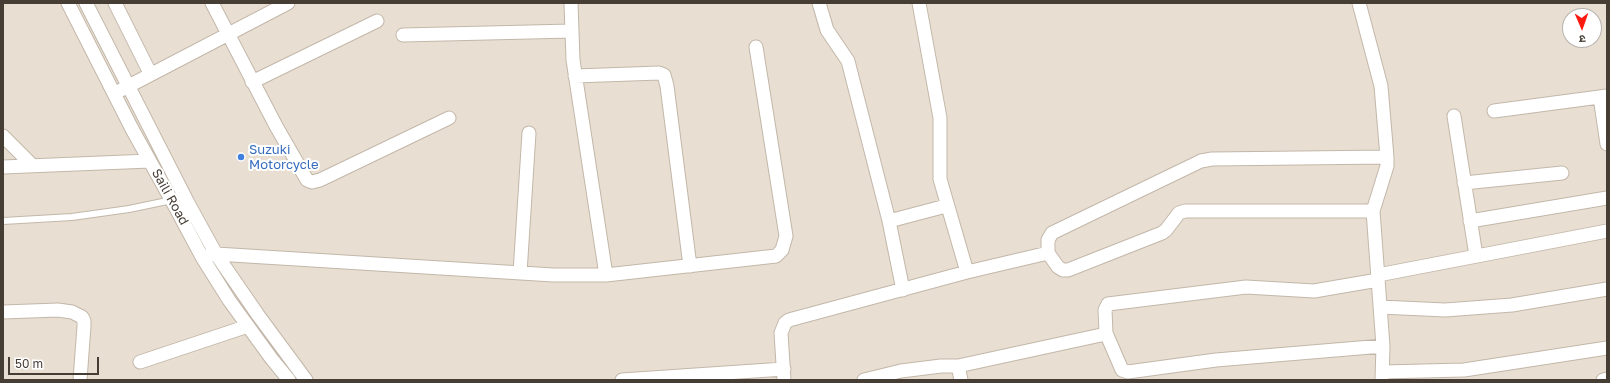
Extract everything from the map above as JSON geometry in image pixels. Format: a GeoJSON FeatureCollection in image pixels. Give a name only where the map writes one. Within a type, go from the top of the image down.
{"type":"FeatureCollection","features":[{"type":"Feature","properties":{"kind":"street","name":"Saili Road"},"geometry":{"type":"LineString","coordinates":[[68,3],[114,94],[202,257],[229,300],[289,380]]}},
{"type":"Feature","properties":{"kind":"street"},"geometry":{"type":"LineString","coordinates":[[86,3],[188,203],[216,254],[258,315],[306,380]]}},
{"type":"Feature","properties":{"kind":"street"},"geometry":{"type":"LineString","coordinates":[[115,3],[150,73]]}},
{"type":"Feature","properties":{"kind":"street"},"geometry":{"type":"LineString","coordinates":[[212,3],[252,82],[307,180],[312,182],[320,180],[449,118]]}},
{"type":"Feature","properties":{"kind":"street"},"geometry":{"type":"LineString","coordinates":[[114,94],[150,73],[288,3]]}},
{"type":"Feature","properties":{"kind":"street"},"geometry":{"type":"LineString","coordinates":[[571,3],[575,76],[606,275]]}},
{"type":"Feature","properties":{"kind":"street"},"geometry":{"type":"LineString","coordinates":[[819,3],[827,30],[848,61],[889,222],[903,290]]}},
{"type":"Feature","properties":{"kind":"street"},"geometry":{"type":"LineString","coordinates":[[919,3],[940,118],[940,179],[946,206],[967,272]]}},
{"type":"Feature","properties":{"kind":"street"},"geometry":{"type":"LineString","coordinates":[[1359,3],[1380,86],[1388,157],[1387,166],[1373,211],[1383,346],[1382,376],[1464,370],[1607,348]]}},
{"type":"Feature","properties":{"kind":"street"},"geometry":{"type":"LineString","coordinates":[[252,82],[377,21]]}},
{"type":"Feature","properties":{"kind":"street"},"geometry":{"type":"LineString","coordinates":[[402,35],[572,30]]}},
{"type":"Feature","properties":{"kind":"street"},"geometry":{"type":"LineString","coordinates":[[202,257],[216,254],[554,275],[606,275],[776,256],[782,250],[786,236],[756,47]]}},
{"type":"Feature","properties":{"kind":"street"},"geometry":{"type":"LineString","coordinates":[[575,76],[659,73],[664,75],[667,86],[690,266]]}},
{"type":"Feature","properties":{"kind":"street"},"geometry":{"type":"LineString","coordinates":[[1494,111],[1603,96],[1607,138]]}},
{"type":"Feature","properties":{"kind":"street"},"geometry":{"type":"LineString","coordinates":[[1454,116],[1476,256]]}},
{"type":"Feature","properties":{"kind":"street"},"geometry":{"type":"LineString","coordinates":[[520,273],[530,133]]}},
{"type":"Feature","properties":{"kind":"street"},"geometry":{"type":"LineString","coordinates":[[3,136],[32,165]]}},
{"type":"Feature","properties":{"kind":"street"},"geometry":{"type":"LineString","coordinates":[[1373,211],[1185,210],[1179,213],[1162,233],[1068,270],[1063,270],[1058,267],[1048,253],[1048,240],[1052,232],[1201,161],[1212,159],[1388,157]]}},
{"type":"Feature","properties":{"kind":"street"},"geometry":{"type":"LineString","coordinates":[[3,167],[150,161]]}},
{"type":"Feature","properties":{"kind":"street"},"geometry":{"type":"LineString","coordinates":[[1464,183],[1562,173]]}},
{"type":"Feature","properties":{"kind":"street"},"geometry":{"type":"LineString","coordinates":[[1470,221],[1607,198]]}},
{"type":"Feature","properties":{"kind":"street"},"geometry":{"type":"LineString","coordinates":[[889,222],[946,206]]}},
{"type":"Feature","properties":{"kind":"street"},"geometry":{"type":"LineString","coordinates":[[1383,346],[1216,360],[1128,372],[1122,370],[1106,333],[1105,310],[1108,304],[1246,287],[1314,290],[1378,278],[1476,256],[1607,231]]}},
{"type":"Feature","properties":{"kind":"street"},"geometry":{"type":"LineString","coordinates":[[622,380],[784,375],[781,333],[785,323],[789,320],[967,272],[1048,253]]}},
{"type":"Feature","properties":{"kind":"street"},"geometry":{"type":"LineString","coordinates":[[1380,307],[1444,310],[1512,305],[1607,289]]}},
{"type":"Feature","properties":{"kind":"street"},"geometry":{"type":"LineString","coordinates":[[3,312],[58,310],[72,312],[82,317],[84,326],[80,380]]}},
{"type":"Feature","properties":{"kind":"street"},"geometry":{"type":"LineString","coordinates":[[140,362],[248,326]]}},
{"type":"Feature","properties":{"kind":"street"},"geometry":{"type":"LineString","coordinates":[[864,380],[901,371],[941,366],[958,366],[1101,336],[1106,333]]}},
{"type":"Feature","properties":{"kind":"street"},"geometry":{"type":"LineString","coordinates":[[958,366],[961,380]]}},
{"type":"Feature","properties":{"kind":"street"},"geometry":{"type":"LineString","coordinates":[[1603,380],[1607,379]]}},
{"type":"Feature","properties":{"kind":"lane"},"geometry":{"type":"LineString","coordinates":[[3,222],[72,217],[128,209],[172,200]]}},
{"type":"Feature","properties":{"kind":"shaded area"},"geometry":{"type":"Polygon","coordinates":[[[3,3],[1607,3],[1607,380],[3,380],[3,3]]]}},
{"type":"Feature","properties":{"kind":"place","name":"Suzuki Motorcycle"},"geometry":{"type":"Point","coordinates":[241,157]}}]}
